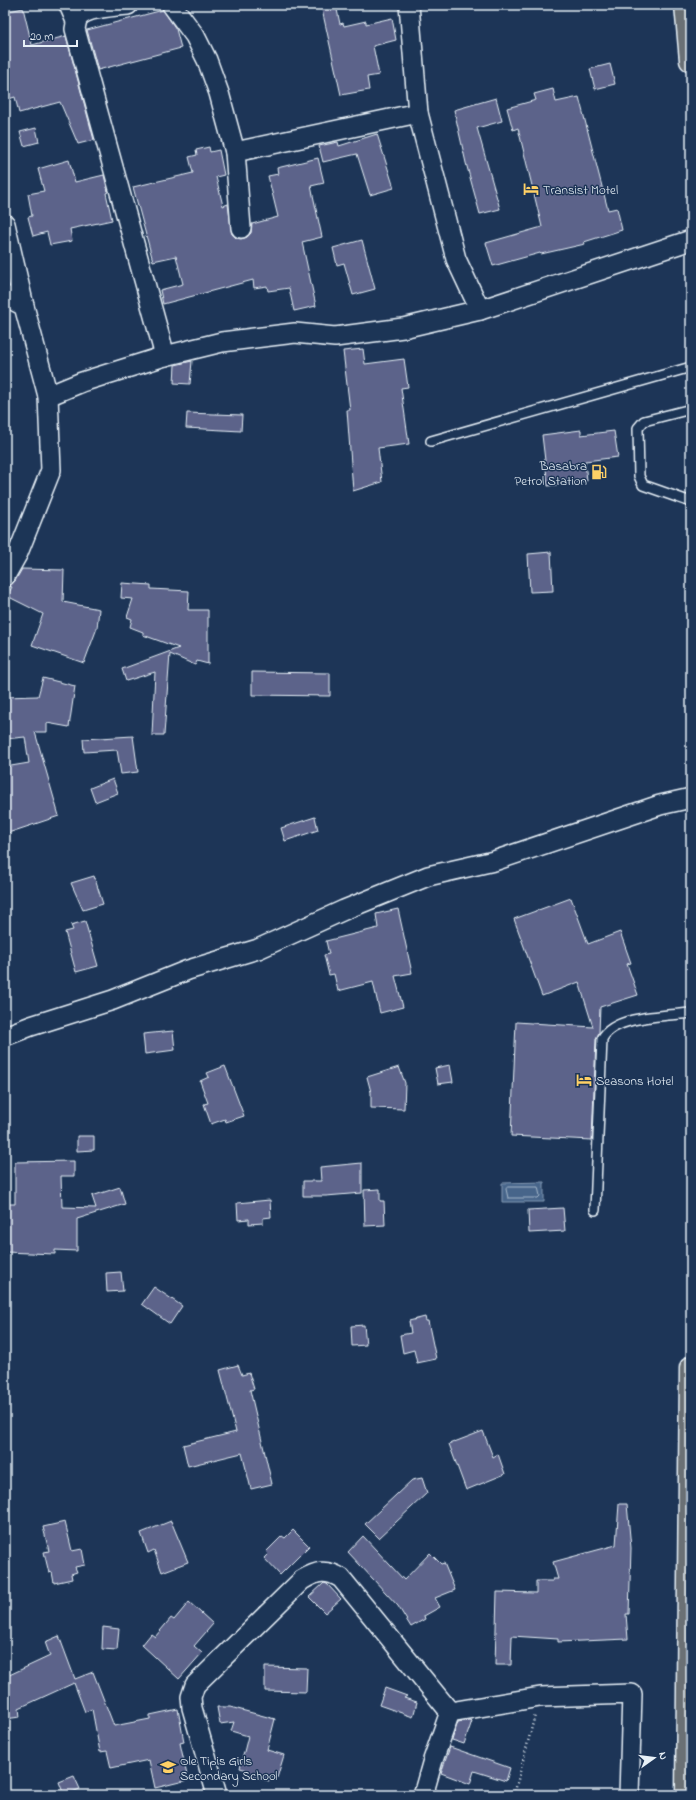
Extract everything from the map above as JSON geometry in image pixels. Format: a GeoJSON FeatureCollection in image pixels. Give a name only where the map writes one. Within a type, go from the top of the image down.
{"type":"FeatureCollection","features":[{"type":"Feature","properties":{"kind":"highway"},"geometry":{"type":"LineString","coordinates":[[686,5],[691,60]]}},
{"type":"Feature","properties":{"kind":"highway"},"geometry":{"type":"LineString","coordinates":[[687,1795],[691,1368]]}},
{"type":"Feature","properties":{"kind":"street"},"geometry":{"type":"LineString","coordinates":[[72,13],[79,16],[89,12],[128,5]]}},
{"type":"Feature","properties":{"kind":"street"},"geometry":{"type":"LineString","coordinates":[[171,5],[195,36],[207,60],[219,93],[235,152],[240,228]]}},
{"type":"Feature","properties":{"kind":"street"},"geometry":{"type":"LineString","coordinates":[[409,5],[418,113],[456,259],[480,310]]}},
{"type":"Feature","properties":{"kind":"street"},"geometry":{"type":"LineString","coordinates":[[72,13],[81,52],[165,356]]}},
{"type":"Feature","properties":{"kind":"street"},"geometry":{"type":"LineString","coordinates":[[235,152],[418,113]]}},
{"type":"Feature","properties":{"kind":"street"},"geometry":{"type":"LineString","coordinates":[[5,224],[24,306],[48,396],[51,470],[18,553],[5,576]]}},
{"type":"Feature","properties":{"kind":"street"},"geometry":{"type":"LineString","coordinates":[[48,396],[82,382],[165,356],[222,342],[295,333],[335,337],[403,328],[480,310],[691,240]]}},
{"type":"Feature","properties":{"kind":"street"},"geometry":{"type":"LineString","coordinates":[[5,296],[24,306]]}},
{"type":"Feature","properties":{"kind":"street"},"geometry":{"type":"LineString","coordinates":[[5,1036],[31,1026],[113,1000],[188,970],[258,949],[344,910],[428,876],[494,861],[660,805],[691,798]]}},
{"type":"Feature","properties":{"kind":"street"},"geometry":{"type":"LineString","coordinates":[[217,1795],[192,1708],[191,1697],[195,1685],[302,1580],[312,1574],[331,1572],[341,1578],[450,1712]]}},
{"type":"Feature","properties":{"kind":"street"},"geometry":{"type":"LineString","coordinates":[[450,1712],[540,1697],[632,1694],[629,1795]]}},
{"type":"Feature","properties":{"kind":"street"},"geometry":{"type":"LineString","coordinates":[[423,1795],[433,1760],[450,1712]]}},
{"type":"Feature","properties":{"kind":"lane"},"geometry":{"type":"LineString","coordinates":[[431,441],[691,367]]}},
{"type":"Feature","properties":{"kind":"lane"},"geometry":{"type":"LineString","coordinates":[[691,409],[644,421],[638,428],[638,476],[644,485],[691,502]]}},
{"type":"Feature","properties":{"kind":"lane"},"geometry":{"type":"LineString","coordinates":[[595,1210],[602,1039],[605,1032],[614,1026],[628,1021],[691,1013]]}},
{"type":"Feature","properties":{"kind":"path"},"geometry":{"type":"LineString","coordinates":[[514,1795],[540,1697]]}},
{"type":"Feature","properties":{"kind":"water"},"geometry":{"type":"Polygon","coordinates":[[[544,1182],[544,1202],[502,1202],[502,1183],[544,1182]]]}},
{"type":"Feature","properties":{"kind":"building"},"geometry":{"type":"Polygon","coordinates":[[[321,5],[336,5],[340,24],[343,23],[344,26],[366,21],[366,24],[392,18],[396,40],[373,46],[379,75],[367,77],[369,90],[341,95],[321,5]]]}},
{"type":"Feature","properties":{"kind":"building"},"geometry":{"type":"Polygon","coordinates":[[[23,8],[32,45],[66,36],[94,140],[78,144],[60,102],[19,113],[15,97],[5,100],[5,12],[23,8]]]}},
{"type":"Feature","properties":{"kind":"building"},"geometry":{"type":"Polygon","coordinates":[[[163,10],[176,29],[181,48],[98,70],[87,30],[163,10]]]}},
{"type":"Feature","properties":{"kind":"building"},"geometry":{"type":"Polygon","coordinates":[[[610,64],[615,84],[595,89],[590,69],[610,64]]]}},
{"type":"Feature","properties":{"kind":"building"},"geometry":{"type":"Polygon","coordinates":[[[553,89],[556,102],[579,97],[608,210],[617,208],[622,230],[584,242],[585,244],[540,253],[493,266],[486,243],[542,227],[518,128],[513,130],[507,108],[536,100],[534,94],[553,89]]]}},
{"type":"Feature","properties":{"kind":"building"},"geometry":{"type":"Polygon","coordinates":[[[496,98],[502,121],[477,128],[500,209],[480,214],[466,163],[454,110],[496,98]]]}},
{"type":"Feature","properties":{"kind":"building"},"geometry":{"type":"Polygon","coordinates":[[[36,128],[39,142],[24,146],[20,132],[36,128]]]}},
{"type":"Feature","properties":{"kind":"building"},"geometry":{"type":"Polygon","coordinates":[[[377,134],[394,188],[370,195],[357,154],[323,162],[319,146],[338,142],[339,146],[377,134]]]}},
{"type":"Feature","properties":{"kind":"building"},"geometry":{"type":"Polygon","coordinates":[[[209,147],[210,152],[219,150],[224,175],[216,177],[223,206],[228,204],[232,234],[236,238],[241,239],[247,237],[251,233],[252,224],[278,217],[268,176],[278,174],[277,168],[318,158],[324,183],[311,186],[322,237],[302,242],[316,306],[294,311],[289,288],[268,291],[267,286],[254,288],[253,280],[163,304],[160,290],[183,284],[176,256],[153,261],[133,187],[193,173],[189,157],[197,155],[196,150],[209,147]]]}},
{"type":"Feature","properties":{"kind":"building"},"geometry":{"type":"Polygon","coordinates":[[[69,160],[75,182],[104,175],[112,220],[70,229],[72,241],[50,245],[47,232],[33,236],[28,217],[32,216],[28,194],[44,191],[38,169],[69,160]]]}},
{"type":"Feature","properties":{"kind":"building"},"geometry":{"type":"Polygon","coordinates":[[[362,240],[375,289],[353,295],[344,263],[337,265],[333,248],[362,240]]]}},
{"type":"Feature","properties":{"kind":"building"},"geometry":{"type":"Polygon","coordinates":[[[363,349],[365,364],[404,359],[408,387],[401,388],[409,444],[378,448],[382,482],[353,491],[347,410],[350,410],[343,351],[363,349]]]}},
{"type":"Feature","properties":{"kind":"building"},"geometry":{"type":"Polygon","coordinates":[[[192,361],[190,384],[174,383],[175,365],[192,361]]]}},
{"type":"Feature","properties":{"kind":"building"},"geometry":{"type":"Polygon","coordinates":[[[187,413],[242,415],[241,431],[186,428],[187,413]]]}},
{"type":"Feature","properties":{"kind":"building"},"geometry":{"type":"Polygon","coordinates":[[[581,430],[581,435],[614,431],[618,457],[585,461],[587,481],[548,486],[542,435],[581,430]]]}},
{"type":"Feature","properties":{"kind":"building"},"geometry":{"type":"Polygon","coordinates":[[[551,552],[553,591],[530,592],[528,554],[551,552]]]}},
{"type":"Feature","properties":{"kind":"building"},"geometry":{"type":"Polygon","coordinates":[[[22,569],[64,570],[63,602],[99,609],[97,628],[84,663],[32,645],[43,614],[7,596],[12,587],[9,586],[15,581],[22,569]]]}},
{"type":"Feature","properties":{"kind":"building"},"geometry":{"type":"Polygon","coordinates":[[[122,583],[151,585],[151,589],[189,591],[188,610],[208,610],[208,664],[197,661],[195,665],[170,654],[164,735],[152,735],[155,672],[126,681],[122,669],[179,648],[143,635],[143,632],[130,627],[132,619],[127,617],[133,599],[121,598],[122,583]]]}},
{"type":"Feature","properties":{"kind":"building"},"geometry":{"type":"Polygon","coordinates":[[[252,672],[330,673],[330,696],[252,695],[252,672]]]}},
{"type":"Feature","properties":{"kind":"building"},"geometry":{"type":"Polygon","coordinates":[[[43,678],[75,686],[69,727],[47,723],[47,732],[35,732],[59,816],[5,834],[5,767],[29,763],[25,737],[5,739],[5,697],[38,696],[43,678]]]}},
{"type":"Feature","properties":{"kind":"building"},"geometry":{"type":"Polygon","coordinates":[[[133,736],[138,772],[121,774],[117,750],[84,752],[83,739],[133,736]]]}},
{"type":"Feature","properties":{"kind":"building"},"geometry":{"type":"Polygon","coordinates":[[[113,779],[118,793],[95,802],[90,788],[113,779]]]}},
{"type":"Feature","properties":{"kind":"building"},"geometry":{"type":"Polygon","coordinates":[[[315,817],[318,830],[285,841],[281,828],[315,817]]]}},
{"type":"Feature","properties":{"kind":"building"},"geometry":{"type":"Polygon","coordinates":[[[94,876],[103,904],[83,910],[71,883],[94,876]]]}},
{"type":"Feature","properties":{"kind":"building"},"geometry":{"type":"Polygon","coordinates":[[[571,898],[588,944],[620,932],[631,963],[627,964],[638,995],[600,1007],[599,1033],[596,1039],[592,1140],[511,1136],[516,1022],[593,1027],[579,982],[542,996],[514,919],[571,898]]]}},
{"type":"Feature","properties":{"kind":"building"},"geometry":{"type":"Polygon","coordinates":[[[398,909],[412,973],[395,976],[403,1007],[380,1013],[373,982],[338,991],[334,974],[329,975],[324,955],[329,954],[326,941],[378,928],[376,914],[398,909]]]}},
{"type":"Feature","properties":{"kind":"building"},"geometry":{"type":"Polygon","coordinates":[[[85,921],[98,966],[76,972],[65,932],[73,930],[71,925],[85,921]]]}},
{"type":"Feature","properties":{"kind":"building"},"geometry":{"type":"Polygon","coordinates":[[[173,1031],[175,1050],[145,1054],[143,1034],[173,1031]]]}},
{"type":"Feature","properties":{"kind":"building"},"geometry":{"type":"Polygon","coordinates":[[[450,1065],[453,1082],[438,1084],[435,1068],[450,1065]]]}},
{"type":"Feature","properties":{"kind":"building"},"geometry":{"type":"Polygon","coordinates":[[[225,1066],[244,1116],[226,1122],[225,1119],[211,1124],[204,1104],[208,1103],[200,1081],[209,1077],[207,1073],[225,1066]]]}},
{"type":"Feature","properties":{"kind":"building"},"geometry":{"type":"Polygon","coordinates":[[[399,1067],[405,1083],[404,1109],[371,1108],[371,1092],[367,1077],[399,1067]]]}},
{"type":"Feature","properties":{"kind":"building"},"geometry":{"type":"Polygon","coordinates":[[[77,1136],[94,1136],[94,1150],[77,1151],[77,1136]]]}},
{"type":"Feature","properties":{"kind":"building"},"geometry":{"type":"Polygon","coordinates":[[[74,1161],[74,1176],[61,1176],[62,1207],[96,1208],[92,1196],[120,1187],[125,1204],[77,1219],[77,1251],[55,1250],[55,1254],[5,1252],[5,1204],[15,1204],[15,1162],[74,1161]]]}},
{"type":"Feature","properties":{"kind":"building"},"geometry":{"type":"Polygon","coordinates":[[[362,1163],[362,1193],[303,1196],[303,1181],[321,1181],[320,1167],[362,1163]]]}},
{"type":"Feature","properties":{"kind":"building"},"geometry":{"type":"Polygon","coordinates":[[[380,1189],[380,1201],[384,1201],[385,1225],[365,1226],[364,1190],[380,1189]]]}},
{"type":"Feature","properties":{"kind":"building"},"geometry":{"type":"Polygon","coordinates":[[[270,1200],[271,1217],[263,1218],[263,1223],[249,1224],[249,1219],[238,1220],[237,1203],[270,1200]]]}},
{"type":"Feature","properties":{"kind":"building"},"geometry":{"type":"Polygon","coordinates":[[[563,1208],[565,1231],[529,1233],[528,1210],[563,1208]]]}},
{"type":"Feature","properties":{"kind":"building"},"geometry":{"type":"Polygon","coordinates":[[[121,1272],[123,1291],[107,1292],[106,1273],[121,1272]]]}},
{"type":"Feature","properties":{"kind":"building"},"geometry":{"type":"Polygon","coordinates":[[[154,1287],[182,1306],[170,1324],[142,1304],[154,1287]]]}},
{"type":"Feature","properties":{"kind":"building"},"geometry":{"type":"Polygon","coordinates":[[[425,1317],[426,1321],[428,1321],[436,1359],[417,1363],[414,1350],[403,1353],[400,1335],[411,1333],[409,1321],[425,1317]]]}},
{"type":"Feature","properties":{"kind":"building"},"geometry":{"type":"Polygon","coordinates":[[[364,1325],[366,1345],[352,1346],[351,1326],[364,1325]]]}},
{"type":"Feature","properties":{"kind":"building"},"geometry":{"type":"Polygon","coordinates":[[[238,1365],[242,1375],[249,1373],[254,1389],[250,1390],[272,1484],[251,1489],[242,1453],[188,1466],[183,1445],[236,1432],[220,1370],[238,1365]]]}},
{"type":"Feature","properties":{"kind":"building"},"geometry":{"type":"Polygon","coordinates":[[[483,1431],[493,1457],[498,1454],[505,1474],[466,1490],[449,1444],[483,1431]]]}},
{"type":"Feature","properties":{"kind":"building"},"geometry":{"type":"Polygon","coordinates":[[[422,1478],[427,1493],[379,1538],[365,1524],[412,1480],[422,1478]]]}},
{"type":"Feature","properties":{"kind":"building"},"geometry":{"type":"Polygon","coordinates":[[[619,1504],[627,1504],[631,1548],[629,1614],[626,1614],[628,1639],[558,1642],[558,1639],[512,1636],[511,1665],[495,1665],[497,1592],[536,1593],[536,1581],[553,1581],[553,1579],[558,1579],[553,1562],[616,1545],[619,1504]]]}},
{"type":"Feature","properties":{"kind":"building"},"geometry":{"type":"Polygon","coordinates":[[[171,1521],[188,1562],[162,1572],[154,1550],[148,1553],[141,1533],[171,1521]]]}},
{"type":"Feature","properties":{"kind":"building"},"geometry":{"type":"Polygon","coordinates":[[[65,1522],[72,1551],[82,1549],[85,1565],[75,1567],[77,1572],[71,1574],[72,1579],[54,1583],[52,1572],[49,1573],[44,1552],[49,1551],[43,1527],[65,1522]]]}},
{"type":"Feature","properties":{"kind":"building"},"geometry":{"type":"Polygon","coordinates":[[[293,1530],[309,1546],[280,1575],[264,1558],[268,1554],[266,1552],[282,1536],[285,1538],[293,1530]]]}},
{"type":"Feature","properties":{"kind":"building"},"geometry":{"type":"Polygon","coordinates":[[[363,1536],[404,1580],[430,1553],[441,1564],[444,1563],[455,1590],[435,1598],[440,1607],[424,1616],[425,1619],[411,1627],[398,1606],[348,1552],[363,1536]]]}},
{"type":"Feature","properties":{"kind":"building"},"geometry":{"type":"Polygon","coordinates":[[[324,1583],[327,1584],[341,1599],[325,1613],[309,1597],[324,1583]]]}},
{"type":"Feature","properties":{"kind":"building"},"geometry":{"type":"Polygon","coordinates":[[[189,1602],[213,1624],[194,1646],[202,1653],[179,1679],[142,1645],[151,1634],[155,1637],[171,1618],[174,1620],[189,1602]]]}},
{"type":"Feature","properties":{"kind":"building"},"geometry":{"type":"Polygon","coordinates":[[[103,1627],[119,1629],[117,1650],[102,1649],[103,1627]]]}},
{"type":"Feature","properties":{"kind":"building"},"geometry":{"type":"Polygon","coordinates":[[[59,1636],[75,1679],[93,1672],[114,1726],[150,1719],[150,1715],[178,1709],[184,1742],[180,1743],[188,1780],[155,1788],[149,1760],[111,1768],[107,1751],[100,1752],[92,1709],[85,1712],[74,1683],[19,1708],[20,1717],[5,1719],[5,1677],[50,1656],[45,1642],[59,1636]]]}},
{"type":"Feature","properties":{"kind":"building"},"geometry":{"type":"Polygon","coordinates":[[[265,1667],[307,1668],[306,1692],[265,1691],[265,1667]]]}},
{"type":"Feature","properties":{"kind":"building"},"geometry":{"type":"Polygon","coordinates":[[[385,1688],[407,1696],[404,1698],[417,1702],[413,1717],[379,1705],[385,1688]]]}},
{"type":"Feature","properties":{"kind":"building"},"geometry":{"type":"Polygon","coordinates":[[[217,1707],[230,1707],[275,1719],[267,1750],[284,1755],[277,1778],[270,1776],[269,1781],[247,1775],[248,1770],[240,1768],[248,1736],[231,1731],[234,1722],[220,1724],[217,1707]]]}},
{"type":"Feature","properties":{"kind":"building"},"geometry":{"type":"Polygon","coordinates":[[[469,1720],[472,1721],[464,1744],[452,1740],[458,1722],[469,1720]]]}},
{"type":"Feature","properties":{"kind":"building"},"geometry":{"type":"Polygon","coordinates":[[[450,1747],[510,1768],[506,1781],[474,1771],[470,1784],[441,1773],[450,1747]]]}},
{"type":"Feature","properties":{"kind":"building"},"geometry":{"type":"Polygon","coordinates":[[[74,1776],[80,1789],[64,1795],[59,1782],[74,1776]]]}},
{"type":"Feature","properties":{"kind":"place","name":"Transist Motel"},"geometry":{"type":"Point","coordinates":[531,189]}},
{"type":"Feature","properties":{"kind":"place","name":"Basabra Petrol Station"},"geometry":{"type":"Point","coordinates":[599,472]}},
{"type":"Feature","properties":{"kind":"place","name":"Seasons Hotel"},"geometry":{"type":"Point","coordinates":[584,1080]}},
{"type":"Feature","properties":{"kind":"place","name":"Ole Tipis Girls Secondary School"},"geometry":{"type":"Point","coordinates":[168,1767]}}]}
